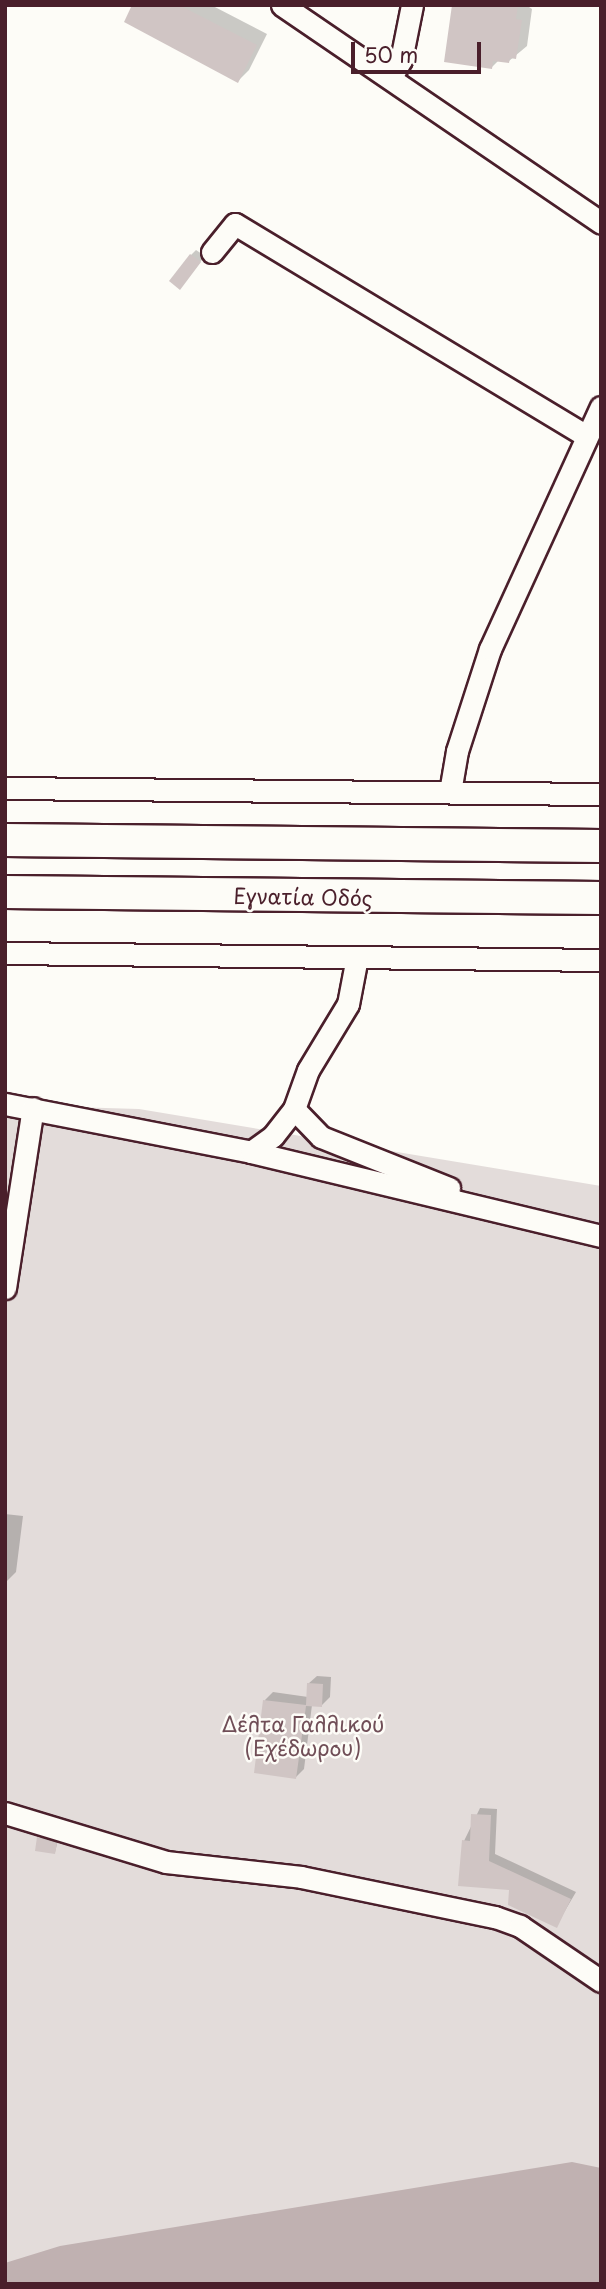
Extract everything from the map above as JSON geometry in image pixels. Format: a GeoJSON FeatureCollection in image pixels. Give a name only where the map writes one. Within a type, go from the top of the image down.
{"type":"FeatureCollection","features":[{"type":"Feature","properties":{"kind":"highway"},"geometry":{"type":"LineString","coordinates":[[5,840],[601,846]]}},
{"type":"Feature","properties":{"kind":"highway","name":"Εγνατία Οδός"},"geometry":{"type":"LineString","coordinates":[[5,892],[601,898]]}},
{"type":"Feature","properties":{"kind":"street"},"geometry":{"type":"LineString","coordinates":[[282,5],[601,223]]}},
{"type":"Feature","properties":{"kind":"street"},"geometry":{"type":"LineString","coordinates":[[391,77],[401,60],[412,5]]}},
{"type":"Feature","properties":{"kind":"street"},"geometry":{"type":"LineString","coordinates":[[212,252],[234,224],[587,436]]}},
{"type":"Feature","properties":{"kind":"street"},"geometry":{"type":"LineString","coordinates":[[450,792],[457,751],[490,649],[601,407]]}},
{"type":"Feature","properties":{"kind":"street"},"geometry":{"type":"LineString","coordinates":[[5,788],[601,794]]}},
{"type":"Feature","properties":{"kind":"street"},"geometry":{"type":"LineString","coordinates":[[5,953],[601,960]]}},
{"type":"Feature","properties":{"kind":"street"},"geometry":{"type":"LineString","coordinates":[[251,1152],[273,1136],[294,1109],[307,1070],[348,1004],[358,957]]}},
{"type":"Feature","properties":{"kind":"street"},"geometry":{"type":"LineString","coordinates":[[5,1104],[251,1152],[601,1236]]}},
{"type":"Feature","properties":{"kind":"street"},"geometry":{"type":"LineString","coordinates":[[5,1288],[33,1108]]}},
{"type":"Feature","properties":{"kind":"street"},"geometry":{"type":"LineString","coordinates":[[294,1109],[321,1137],[527,1218]]}},
{"type":"Feature","properties":{"kind":"street"},"geometry":{"type":"LineString","coordinates":[[5,1813],[166,1863],[301,1877],[469,1909],[520,1926],[601,1981]]}},
{"type":"Feature","properties":{"kind":"green space","name":"Δέλτα Γαλλικού (Εχέδωρου)"},"geometry":{"type":"Polygon","coordinates":[[[5,1105],[139,1109],[601,1186],[601,2284],[5,2284],[5,1105]]]}},
{"type":"Feature","properties":{"kind":"shaded area"},"geometry":{"type":"Polygon","coordinates":[[[572,2162],[601,2168],[601,2284],[5,2284],[5,2263],[60,2246],[572,2162]]]}},
{"type":"Feature","properties":{"kind":"building"},"geometry":{"type":"Polygon","coordinates":[[[132,5],[179,5],[257,45],[238,83],[124,22],[132,5]]]}},
{"type":"Feature","properties":{"kind":"building"},"geometry":{"type":"Polygon","coordinates":[[[452,5],[518,5],[516,19],[522,20],[516,59],[510,58],[509,63],[493,61],[492,69],[444,62],[452,5]]]}},
{"type":"Feature","properties":{"kind":"building"},"geometry":{"type":"Polygon","coordinates":[[[190,254],[201,262],[180,290],[169,281],[190,254]]]}},
{"type":"Feature","properties":{"kind":"building"},"geometry":{"type":"Polygon","coordinates":[[[307,1683],[323,1684],[322,1707],[306,1706],[296,1779],[254,1773],[263,1700],[306,1705],[307,1683]]]}},
{"type":"Feature","properties":{"kind":"building"},"geometry":{"type":"Polygon","coordinates":[[[471,1814],[491,1815],[489,1861],[571,1899],[557,1928],[508,1905],[509,1890],[458,1886],[462,1840],[470,1841],[471,1814]]]}},
{"type":"Feature","properties":{"kind":"building"},"geometry":{"type":"Polygon","coordinates":[[[37,1837],[57,1843],[55,1854],[35,1851],[37,1837]]]}}]}
